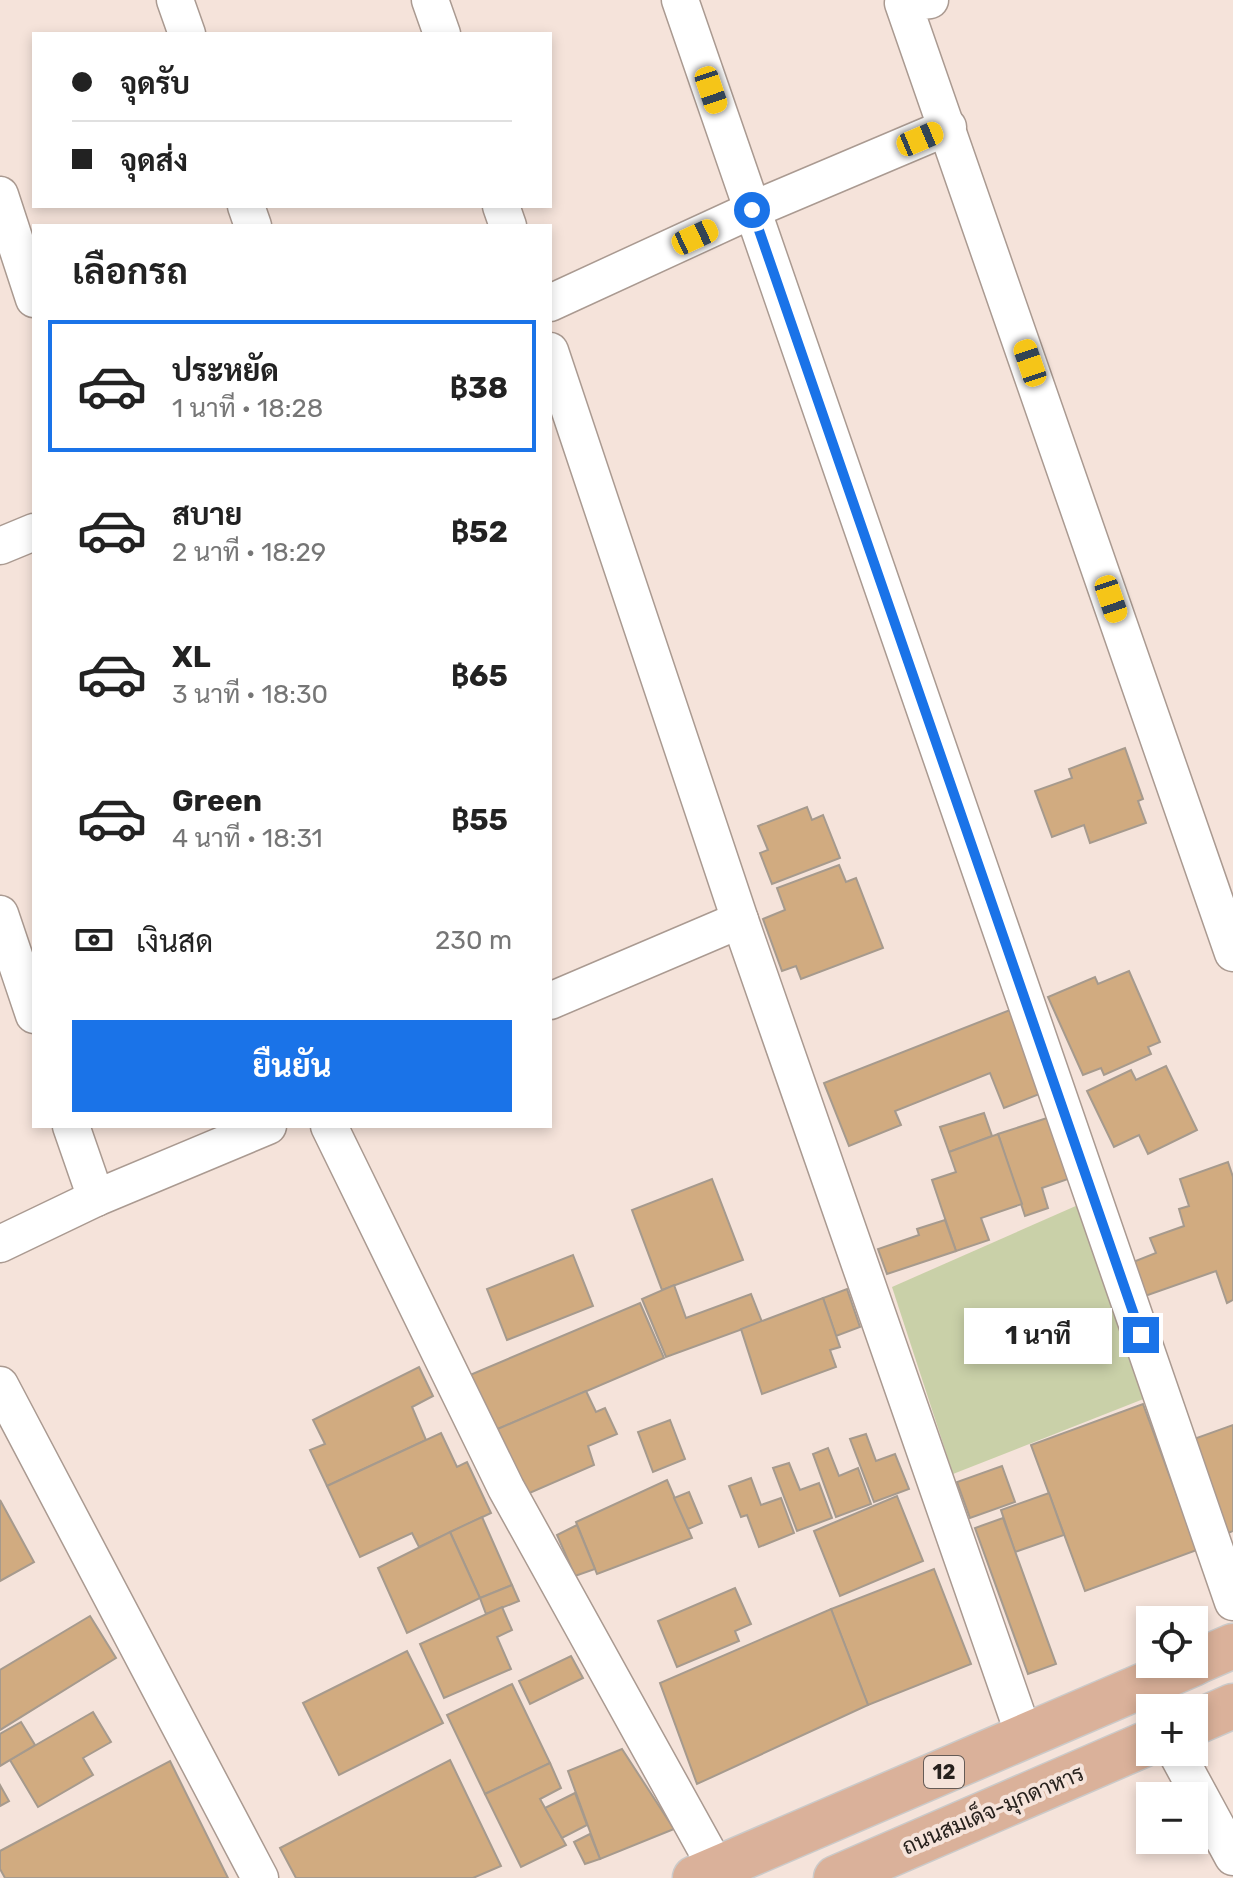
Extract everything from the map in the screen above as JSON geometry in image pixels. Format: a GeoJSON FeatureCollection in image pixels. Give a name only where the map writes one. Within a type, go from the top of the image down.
{"type":"FeatureCollection","features":[{"type":"Feature","properties":{"kind":"main road","name":"12"},"geometry":{"type":"LineString","coordinates":[[1208,1657],[1233,1646]]}},
{"type":"Feature","properties":{"kind":"main road","name":"12"},"geometry":{"type":"LineString","coordinates":[[706,1874],[1161,1678]]}},
{"type":"Feature","properties":{"kind":"main road"},"geometry":{"type":"LineString","coordinates":[[1208,1717],[1233,1706]]}},
{"type":"Feature","properties":{"kind":"main road","name":"ถนนสมเด็จ-มุกดาหาร"},"geometry":{"type":"LineString","coordinates":[[836,1878],[1136,1748]]}},
{"type":"Feature","properties":{"kind":"street"},"geometry":{"type":"LineString","coordinates":[[175,0],[186,32]]}},
{"type":"Feature","properties":{"kind":"street"},"geometry":{"type":"LineString","coordinates":[[430,0],[441,32]]}},
{"type":"Feature","properties":{"kind":"street"},"geometry":{"type":"LineString","coordinates":[[680,0],[1233,1602]]}},
{"type":"Feature","properties":{"kind":"street"},"geometry":{"type":"LineString","coordinates":[[912,1],[948,127],[1233,953]]}},
{"type":"Feature","properties":{"kind":"street"},"geometry":{"type":"LineString","coordinates":[[552,302],[752,210],[948,127]]}},
{"type":"Feature","properties":{"kind":"street"},"geometry":{"type":"LineString","coordinates":[[0,195],[32,293]]}},
{"type":"Feature","properties":{"kind":"street"},"geometry":{"type":"LineString","coordinates":[[552,357],[740,920],[1025,1738]]}},
{"type":"Feature","properties":{"kind":"street"},"geometry":{"type":"LineString","coordinates":[[0,546],[32,533]]}},
{"type":"Feature","properties":{"kind":"street"},"geometry":{"type":"LineString","coordinates":[[0,914],[32,1009]]}},
{"type":"Feature","properties":{"kind":"street"},"geometry":{"type":"LineString","coordinates":[[552,1000],[740,920]]}},
{"type":"Feature","properties":{"kind":"street"},"geometry":{"type":"LineString","coordinates":[[72,1128],[96,1198]]}},
{"type":"Feature","properties":{"kind":"street"},"geometry":{"type":"LineString","coordinates":[[0,1244],[96,1198],[263,1128]]}},
{"type":"Feature","properties":{"kind":"street"},"geometry":{"type":"LineString","coordinates":[[330,1128],[506,1488],[706,1874]]}},
{"type":"Feature","properties":{"kind":"street"},"geometry":{"type":"LineString","coordinates":[[0,1385],[260,1878]]}},
{"type":"Feature","properties":{"kind":"street"},"geometry":{"type":"LineString","coordinates":[[1184,1766],[1233,1857]]}},
{"type":"Feature","properties":{"kind":"green space"},"geometry":{"type":"Polygon","coordinates":[[[1078,1205],[1146,1398],[953,1474],[892,1287],[1078,1205]]]}},
{"type":"Feature","properties":{"kind":"building"},"geometry":{"type":"Polygon","coordinates":[[[1125,748],[1143,799],[1138,801],[1146,823],[1090,843],[1084,825],[1052,837],[1035,791],[1072,778],[1069,769],[1125,748]]]}},
{"type":"Feature","properties":{"kind":"building"},"geometry":{"type":"Polygon","coordinates":[[[807,807],[812,820],[823,815],[840,858],[772,884],[760,853],[768,850],[758,826],[807,807]]]}},
{"type":"Feature","properties":{"kind":"building"},"geometry":{"type":"Polygon","coordinates":[[[839,865],[846,882],[856,878],[883,948],[801,979],[796,966],[782,971],[763,919],[785,910],[777,888],[839,865]]]}},
{"type":"Feature","properties":{"kind":"building"},"geometry":{"type":"Polygon","coordinates":[[[1129,971],[1160,1042],[1148,1047],[1151,1054],[1104,1075],[1101,1068],[1083,1075],[1048,997],[1095,977],[1098,984],[1129,971]]]}},
{"type":"Feature","properties":{"kind":"building"},"geometry":{"type":"Polygon","coordinates":[[[1010,1010],[1042,1093],[1004,1108],[990,1073],[895,1111],[901,1125],[849,1146],[824,1083],[1010,1010]]]}},
{"type":"Feature","properties":{"kind":"building"},"geometry":{"type":"Polygon","coordinates":[[[1166,1066],[1197,1130],[1148,1154],[1139,1135],[1114,1147],[1087,1091],[1131,1070],[1136,1080],[1166,1066]]]}},
{"type":"Feature","properties":{"kind":"building"},"geometry":{"type":"Polygon","coordinates":[[[984,1113],[992,1136],[949,1152],[940,1127],[984,1113]]]}},
{"type":"Feature","properties":{"kind":"building"},"geometry":{"type":"Polygon","coordinates":[[[1050,1117],[1071,1178],[1042,1188],[1048,1208],[1025,1216],[998,1134],[1050,1117]]]}},
{"type":"Feature","properties":{"kind":"building"},"geometry":{"type":"Polygon","coordinates":[[[998,1134],[1022,1204],[981,1218],[989,1240],[956,1251],[932,1180],[956,1172],[949,1152],[998,1134]]]}},
{"type":"Feature","properties":{"kind":"building"},"geometry":{"type":"Polygon","coordinates":[[[1228,1162],[1233,1177],[1233,1300],[1227,1303],[1216,1271],[1145,1296],[1133,1262],[1156,1253],[1150,1238],[1184,1226],[1179,1209],[1189,1206],[1180,1179],[1228,1162]]]}},
{"type":"Feature","properties":{"kind":"building"},"geometry":{"type":"Polygon","coordinates":[[[712,1179],[743,1260],[662,1290],[632,1210],[712,1179]]]}},
{"type":"Feature","properties":{"kind":"building"},"geometry":{"type":"Polygon","coordinates":[[[945,1220],[956,1251],[887,1274],[878,1249],[919,1235],[917,1229],[945,1220]]]}},
{"type":"Feature","properties":{"kind":"building"},"geometry":{"type":"Polygon","coordinates":[[[573,1255],[593,1306],[507,1340],[487,1289],[573,1255]]]}},
{"type":"Feature","properties":{"kind":"building"},"geometry":{"type":"Polygon","coordinates":[[[674,1285],[686,1318],[751,1294],[762,1322],[666,1357],[642,1299],[674,1285]]]}},
{"type":"Feature","properties":{"kind":"building"},"geometry":{"type":"Polygon","coordinates":[[[847,1289],[860,1327],[836,1336],[823,1298],[847,1289]]]}},
{"type":"Feature","properties":{"kind":"building"},"geometry":{"type":"Polygon","coordinates":[[[823,1298],[840,1347],[830,1350],[836,1367],[762,1394],[741,1329],[823,1298]]]}},
{"type":"Feature","properties":{"kind":"building"},"geometry":{"type":"Polygon","coordinates":[[[640,1303],[664,1358],[493,1431],[470,1375],[640,1303]]]}},
{"type":"Feature","properties":{"kind":"building"},"geometry":{"type":"Polygon","coordinates":[[[419,1367],[433,1396],[412,1407],[426,1440],[327,1486],[310,1450],[325,1444],[313,1420],[419,1367]]]}},
{"type":"Feature","properties":{"kind":"building"},"geometry":{"type":"Polygon","coordinates":[[[586,1391],[596,1412],[605,1408],[617,1434],[588,1446],[594,1465],[525,1495],[493,1431],[586,1391]]]}},
{"type":"Feature","properties":{"kind":"building"},"geometry":{"type":"Polygon","coordinates":[[[1143,1404],[1197,1550],[1085,1591],[1031,1445],[1143,1404]]]}},
{"type":"Feature","properties":{"kind":"building"},"geometry":{"type":"Polygon","coordinates":[[[670,1420],[685,1459],[653,1472],[638,1432],[670,1420]]]}},
{"type":"Feature","properties":{"kind":"building"},"geometry":{"type":"Polygon","coordinates":[[[1233,1425],[1233,1531],[1226,1534],[1191,1440],[1233,1425]]]}},
{"type":"Feature","properties":{"kind":"building"},"geometry":{"type":"Polygon","coordinates":[[[441,1433],[457,1467],[467,1462],[491,1513],[419,1547],[412,1533],[360,1557],[327,1486],[441,1433]]]}},
{"type":"Feature","properties":{"kind":"building"},"geometry":{"type":"Polygon","coordinates":[[[866,1434],[876,1461],[895,1454],[909,1489],[874,1502],[850,1439],[866,1434]]]}},
{"type":"Feature","properties":{"kind":"building"},"geometry":{"type":"Polygon","coordinates":[[[828,1448],[839,1476],[858,1468],[871,1504],[836,1517],[813,1454],[828,1448]]]}},
{"type":"Feature","properties":{"kind":"building"},"geometry":{"type":"Polygon","coordinates":[[[789,1463],[800,1490],[819,1483],[832,1518],[797,1531],[773,1468],[789,1463]]]}},
{"type":"Feature","properties":{"kind":"building"},"geometry":{"type":"Polygon","coordinates":[[[1002,1466],[1015,1502],[970,1518],[957,1482],[1002,1466]]]}},
{"type":"Feature","properties":{"kind":"building"},"geometry":{"type":"Polygon","coordinates":[[[751,1478],[761,1505],[781,1498],[794,1533],[759,1547],[747,1515],[741,1517],[729,1486],[751,1478]]]}},
{"type":"Feature","properties":{"kind":"building"},"geometry":{"type":"Polygon","coordinates":[[[667,1480],[692,1538],[597,1574],[576,1522],[667,1480]]]}},
{"type":"Feature","properties":{"kind":"building"},"geometry":{"type":"Polygon","coordinates":[[[689,1492],[702,1523],[688,1529],[674,1498],[689,1492]]]}},
{"type":"Feature","properties":{"kind":"building"},"geometry":{"type":"Polygon","coordinates":[[[1049,1493],[1064,1535],[1015,1552],[1001,1510],[1049,1493]]]}},
{"type":"Feature","properties":{"kind":"building"},"geometry":{"type":"Polygon","coordinates":[[[897,1496],[923,1561],[840,1596],[814,1531],[897,1496]]]}},
{"type":"Feature","properties":{"kind":"building"},"geometry":{"type":"Polygon","coordinates":[[[0,1500],[34,1562],[0,1581],[0,1500]]]}},
{"type":"Feature","properties":{"kind":"building"},"geometry":{"type":"Polygon","coordinates":[[[482,1517],[512,1585],[480,1598],[450,1532],[482,1517]]]}},
{"type":"Feature","properties":{"kind":"building"},"geometry":{"type":"Polygon","coordinates":[[[1003,1518],[1056,1664],[1028,1674],[975,1528],[1003,1518]]]}},
{"type":"Feature","properties":{"kind":"building"},"geometry":{"type":"Polygon","coordinates":[[[577,1525],[595,1569],[575,1576],[557,1535],[577,1525]]]}},
{"type":"Feature","properties":{"kind":"building"},"geometry":{"type":"Polygon","coordinates":[[[450,1532],[480,1598],[407,1633],[378,1568],[450,1532]]]}},
{"type":"Feature","properties":{"kind":"building"},"geometry":{"type":"Polygon","coordinates":[[[934,1569],[971,1664],[868,1705],[831,1609],[934,1569]]]}},
{"type":"Feature","properties":{"kind":"building"},"geometry":{"type":"Polygon","coordinates":[[[512,1585],[519,1601],[486,1614],[480,1598],[512,1585]]]}},
{"type":"Feature","properties":{"kind":"building"},"geometry":{"type":"Polygon","coordinates":[[[735,1588],[751,1624],[735,1631],[739,1641],[677,1667],[658,1621],[735,1588]]]}},
{"type":"Feature","properties":{"kind":"building"},"geometry":{"type":"Polygon","coordinates":[[[502,1607],[512,1630],[497,1637],[511,1669],[444,1698],[420,1644],[502,1607]]]}},
{"type":"Feature","properties":{"kind":"building"},"geometry":{"type":"Polygon","coordinates":[[[831,1609],[868,1705],[697,1784],[660,1683],[831,1609]]]}},
{"type":"Feature","properties":{"kind":"building"},"geometry":{"type":"Polygon","coordinates":[[[90,1616],[116,1658],[0,1730],[0,1670],[90,1616]]]}},
{"type":"Feature","properties":{"kind":"building"},"geometry":{"type":"Polygon","coordinates":[[[407,1651],[443,1723],[339,1775],[303,1703],[407,1651]]]}},
{"type":"Feature","properties":{"kind":"building"},"geometry":{"type":"Polygon","coordinates":[[[571,1656],[583,1678],[530,1704],[519,1681],[571,1656]]]}},
{"type":"Feature","properties":{"kind":"building"},"geometry":{"type":"Polygon","coordinates":[[[512,1684],[550,1763],[485,1794],[447,1715],[512,1684]]]}},
{"type":"Feature","properties":{"kind":"building"},"geometry":{"type":"Polygon","coordinates":[[[93,1712],[111,1742],[83,1758],[93,1775],[38,1807],[10,1760],[93,1712]]]}},
{"type":"Feature","properties":{"kind":"building"},"geometry":{"type":"Polygon","coordinates":[[[21,1722],[35,1745],[0,1766],[0,1734],[21,1722]]]}},
{"type":"Feature","properties":{"kind":"building"},"geometry":{"type":"Polygon","coordinates":[[[622,1749],[674,1829],[600,1859],[568,1771],[622,1749]]]}},
{"type":"Feature","properties":{"kind":"building"},"geometry":{"type":"Polygon","coordinates":[[[450,1760],[501,1866],[473,1878],[296,1878],[280,1848],[450,1760]]]}},
{"type":"Feature","properties":{"kind":"building"},"geometry":{"type":"Polygon","coordinates":[[[170,1761],[228,1878],[5,1878],[0,1869],[0,1851],[170,1761]]]}},
{"type":"Feature","properties":{"kind":"building"},"geometry":{"type":"Polygon","coordinates":[[[550,1763],[561,1788],[540,1799],[566,1845],[521,1867],[485,1794],[550,1763]]]}},
{"type":"Feature","properties":{"kind":"building"},"geometry":{"type":"Polygon","coordinates":[[[0,1785],[9,1801],[0,1806],[0,1785]]]}},
{"type":"Feature","properties":{"kind":"building"},"geometry":{"type":"Polygon","coordinates":[[[575,1793],[587,1825],[562,1838],[545,1808],[575,1793]]]}},
{"type":"Feature","properties":{"kind":"building"},"geometry":{"type":"Polygon","coordinates":[[[590,1834],[600,1859],[585,1864],[574,1842],[590,1834]]]}},
{"type":"Feature","properties":{"kind":"route"},"geometry":{"type":"LineString","coordinates":[[752,210],[1141,1335]]}}]}
